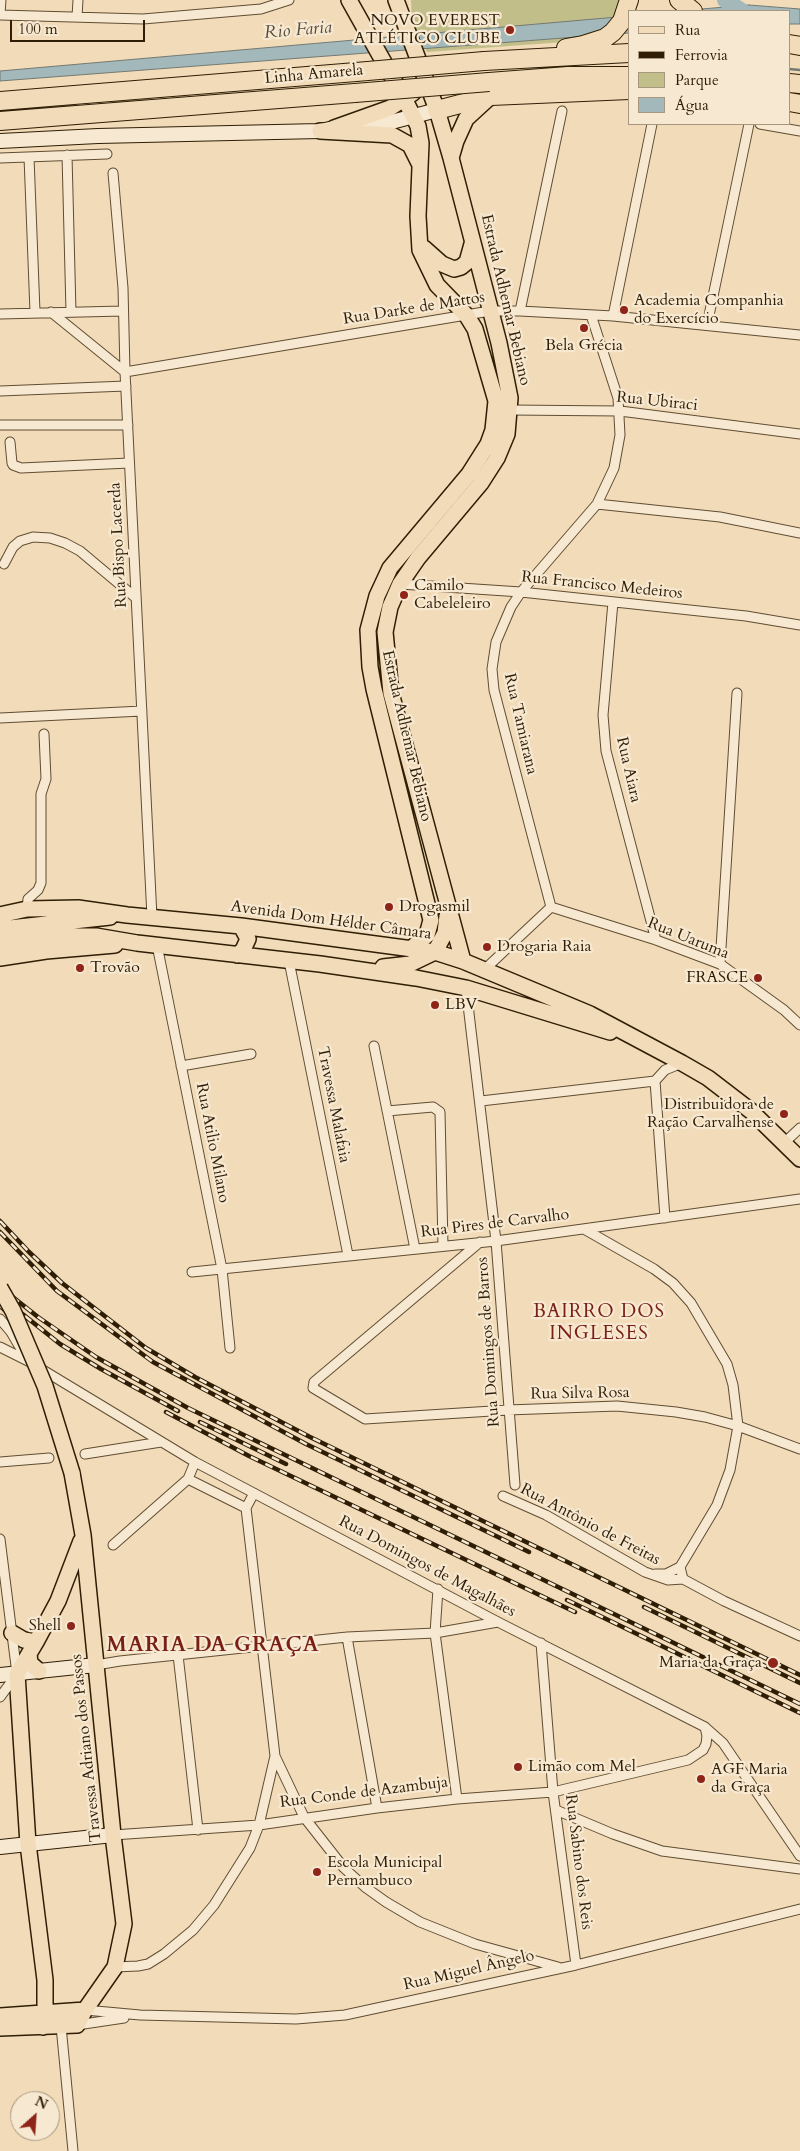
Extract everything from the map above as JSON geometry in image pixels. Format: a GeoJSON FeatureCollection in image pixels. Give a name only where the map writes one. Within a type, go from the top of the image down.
{"type":"FeatureCollection","features":[{"type":"Feature","properties":{"kind":"highway"},"geometry":{"type":"LineString","coordinates":[[535,59],[560,49],[583,45],[605,38],[617,29],[626,13],[629,0]]}},
{"type":"Feature","properties":{"kind":"highway","name":"Linha Amarela"},"geometry":{"type":"LineString","coordinates":[[0,101],[484,61],[628,53]]}},
{"type":"Feature","properties":{"kind":"highway","name":"Linha Amarela"},"geometry":{"type":"LineString","coordinates":[[0,121],[355,93],[490,89],[568,76],[628,76]]}},
{"type":"Feature","properties":{"kind":"highway"},"geometry":{"type":"LineString","coordinates":[[437,110],[490,89],[628,90]]}},
{"type":"Feature","properties":{"kind":"main road","name":"Estrada Adhemar Bebiano"},"geometry":{"type":"LineString","coordinates":[[349,0],[415,117],[421,137],[418,216],[420,250],[437,285],[467,316],[475,329],[494,392],[496,409],[493,430],[488,444],[469,474],[390,568],[377,596],[368,630],[368,652],[374,689],[431,920],[427,935],[412,948]]}},
{"type":"Feature","properties":{"kind":"main road","name":"Estrada Adhemar Bebiano"},"geometry":{"type":"LineString","coordinates":[[396,0],[437,110],[451,158],[508,385],[510,410],[507,434],[490,469],[418,558],[400,584],[390,607],[385,632],[390,685],[463,961]]}},
{"type":"Feature","properties":{"kind":"main road"},"geometry":{"type":"LineString","coordinates":[[327,129],[390,108],[405,100],[426,80]]}},
{"type":"Feature","properties":{"kind":"main road"},"geometry":{"type":"LineString","coordinates":[[451,158],[466,119],[490,89]]}},
{"type":"Feature","properties":{"kind":"main road"},"geometry":{"type":"LineString","coordinates":[[0,141],[327,129],[380,125],[437,110]]}},
{"type":"Feature","properties":{"kind":"main road"},"geometry":{"type":"LineString","coordinates":[[327,129],[392,135],[410,145],[420,168]]}},
{"type":"Feature","properties":{"kind":"main road"},"geometry":{"type":"LineString","coordinates":[[419,242],[433,258],[454,269],[467,262],[473,240]]}},
{"type":"Feature","properties":{"kind":"main road","name":"Avenida Dom Hélder Câmara"},"geometry":{"type":"LineString","coordinates":[[0,915],[26,909],[78,908],[127,915],[241,926],[435,952],[463,961],[590,1014],[682,1063],[732,1095],[785,1142],[800,1159]]}},
{"type":"Feature","properties":{"kind":"main road"},"geometry":{"type":"LineString","coordinates":[[320,964],[398,966],[419,961],[435,952],[445,932],[448,910]]}},
{"type":"Feature","properties":{"kind":"main road","name":"Avenida Dom Hélder Câmara"},"geometry":{"type":"LineString","coordinates":[[6,935],[127,915]]}},
{"type":"Feature","properties":{"kind":"main road"},"geometry":{"type":"LineString","coordinates":[[237,955],[243,950],[248,939],[241,926]]}},
{"type":"Feature","properties":{"kind":"main road","name":"Avenida Dom Hélder Câmara"},"geometry":{"type":"LineString","coordinates":[[6,935],[96,936],[137,943],[320,964],[416,978],[466,988],[633,1038]]}},
{"type":"Feature","properties":{"kind":"main road","name":"Avenida Dom Hélder Câmara"},"geometry":{"type":"LineString","coordinates":[[0,958],[46,951],[137,943]]}},
{"type":"Feature","properties":{"kind":"main road","name":"Travessa Adriano dos Passos"},"geometry":{"type":"LineString","coordinates":[[0,1288],[13,1311],[45,1386],[72,1472],[83,1535],[112,1835],[124,1924],[115,1967],[85,2010],[77,2025]]}},
{"type":"Feature","properties":{"kind":"main road"},"geometry":{"type":"LineString","coordinates":[[44,2020],[45,1980],[28,1844],[17,1674],[33,1648],[69,1575],[83,1535]]}},
{"type":"Feature","properties":{"kind":"main road"},"geometry":{"type":"LineString","coordinates":[[12,1633],[33,1648]]}},
{"type":"Feature","properties":{"kind":"main road"},"geometry":{"type":"LineString","coordinates":[[33,1648],[30,1663],[39,1671]]}},
{"type":"Feature","properties":{"kind":"main road"},"geometry":{"type":"LineString","coordinates":[[0,1675],[96,1665]]}},
{"type":"Feature","properties":{"kind":"main road","name":"Rua Conde de Azambuja"},"geometry":{"type":"LineString","coordinates":[[0,1847],[112,1835]]}},
{"type":"Feature","properties":{"kind":"main road","name":"Rua Miguel Ângelo"},"geometry":{"type":"LineString","coordinates":[[0,2028],[85,2010]]}},
{"type":"Feature","properties":{"kind":"main road","name":"Rua Miguel Ângelo"},"geometry":{"type":"LineString","coordinates":[[0,2016],[44,2020],[61,2026],[77,2025]]}},
{"type":"Feature","properties":{"kind":"street"},"geometry":{"type":"LineString","coordinates":[[1,0],[0,15],[117,19],[178,17],[261,9],[289,0]]}},
{"type":"Feature","properties":{"kind":"street"},"geometry":{"type":"LineString","coordinates":[[77,17],[78,0]]}},
{"type":"Feature","properties":{"kind":"street"},"geometry":{"type":"LineString","coordinates":[[520,311],[562,111]]}},
{"type":"Feature","properties":{"kind":"street"},"geometry":{"type":"LineString","coordinates":[[613,316],[652,125]]}},
{"type":"Feature","properties":{"kind":"street"},"geometry":{"type":"LineString","coordinates":[[707,325],[749,125]]}},
{"type":"Feature","properties":{"kind":"street"},"geometry":{"type":"LineString","coordinates":[[766,125],[800,131]]}},
{"type":"Feature","properties":{"kind":"street"},"geometry":{"type":"LineString","coordinates":[[0,158],[107,154]]}},
{"type":"Feature","properties":{"kind":"street"},"geometry":{"type":"LineString","coordinates":[[67,156],[71,312]]}},
{"type":"Feature","properties":{"kind":"street"},"geometry":{"type":"LineString","coordinates":[[29,157],[35,312]]}},
{"type":"Feature","properties":{"kind":"street","name":"Rua Bispo Lacerda"},"geometry":{"type":"LineString","coordinates":[[113,173],[123,311],[152,916]]}},
{"type":"Feature","properties":{"kind":"street"},"geometry":{"type":"LineString","coordinates":[[0,314],[123,311]]}},
{"type":"Feature","properties":{"kind":"street","name":"Rua Darke de Mattos"},"geometry":{"type":"LineString","coordinates":[[125,372],[490,311],[613,316],[800,333]]}},
{"type":"Feature","properties":{"kind":"street"},"geometry":{"type":"LineString","coordinates":[[51,312],[125,372]]}},
{"type":"Feature","properties":{"kind":"street","name":"Rua Tamiarana"},"geometry":{"type":"LineString","coordinates":[[551,907],[494,690],[492,669],[496,642],[505,618],[521,592],[597,504],[614,468],[620,435],[620,411],[591,315]]}},
{"type":"Feature","properties":{"kind":"street"},"geometry":{"type":"LineString","coordinates":[[0,391],[126,386]]}},
{"type":"Feature","properties":{"kind":"street","name":"Rua Ubiraci"},"geometry":{"type":"LineString","coordinates":[[510,410],[620,411],[800,434]]}},
{"type":"Feature","properties":{"kind":"street"},"geometry":{"type":"LineString","coordinates":[[0,425],[16,423],[128,425]]}},
{"type":"Feature","properties":{"kind":"street"},"geometry":{"type":"LineString","coordinates":[[10,442],[12,463],[21,468],[130,463]]}},
{"type":"Feature","properties":{"kind":"street"},"geometry":{"type":"LineString","coordinates":[[597,504],[720,517],[800,533]]}},
{"type":"Feature","properties":{"kind":"street"},"geometry":{"type":"LineString","coordinates":[[4,564],[13,547],[20,541],[34,537],[50,538],[80,551],[136,598]]}},
{"type":"Feature","properties":{"kind":"street","name":"Rua Francisco Medeiros"},"geometry":{"type":"LineString","coordinates":[[400,584],[521,592],[746,616],[800,625]]}},
{"type":"Feature","properties":{"kind":"street","name":"Rua Aiara"},"geometry":{"type":"LineString","coordinates":[[613,602],[603,716],[606,751],[656,940]]}},
{"type":"Feature","properties":{"kind":"street"},"geometry":{"type":"LineString","coordinates":[[720,964],[738,693]]}},
{"type":"Feature","properties":{"kind":"street"},"geometry":{"type":"LineString","coordinates":[[0,718],[142,711]]}},
{"type":"Feature","properties":{"kind":"street"},"geometry":{"type":"LineString","coordinates":[[26,909],[28,899],[38,890],[41,883],[42,794],[46,779],[44,734]]}},
{"type":"Feature","properties":{"kind":"street"},"geometry":{"type":"LineString","coordinates":[[484,970],[551,907]]}},
{"type":"Feature","properties":{"kind":"street","name":"Rua Uaruma"},"geometry":{"type":"LineString","coordinates":[[551,907],[656,940],[720,964],[784,1010],[800,1025]]}},
{"type":"Feature","properties":{"kind":"street","name":"Rua Atilio Milano"},"geometry":{"type":"LineString","coordinates":[[157,945],[222,1269],[230,1348]]}},
{"type":"Feature","properties":{"kind":"street","name":"Travessa Malafaia"},"geometry":{"type":"LineString","coordinates":[[289,961],[348,1255]]}},
{"type":"Feature","properties":{"kind":"street","name":"Rua Domingos de Barros"},"geometry":{"type":"LineString","coordinates":[[466,988],[481,1101],[496,1241],[515,1485]]}},
{"type":"Feature","properties":{"kind":"street"},"geometry":{"type":"LineString","coordinates":[[374,1046],[415,1249]]}},
{"type":"Feature","properties":{"kind":"street"},"geometry":{"type":"LineString","coordinates":[[664,1053],[665,1070]]}},
{"type":"Feature","properties":{"kind":"street"},"geometry":{"type":"LineString","coordinates":[[181,1066],[251,1054]]}},
{"type":"Feature","properties":{"kind":"street"},"geometry":{"type":"LineString","coordinates":[[481,1101],[655,1081],[665,1070],[682,1063]]}},
{"type":"Feature","properties":{"kind":"street"},"geometry":{"type":"LineString","coordinates":[[655,1081],[665,1218]]}},
{"type":"Feature","properties":{"kind":"street"},"geometry":{"type":"LineString","coordinates":[[387,1111],[434,1107],[440,1112],[443,1246]]}},
{"type":"Feature","properties":{"kind":"street"},"geometry":{"type":"LineString","coordinates":[[785,1142],[800,1128]]}},
{"type":"Feature","properties":{"kind":"street","name":"Rua Pires de Carvalho"},"geometry":{"type":"LineString","coordinates":[[192,1272],[496,1241],[800,1199]]}},
{"type":"Feature","properties":{"kind":"street"},"geometry":{"type":"LineString","coordinates":[[584,1229],[654,1269],[673,1283],[691,1304],[727,1364],[733,1385],[738,1426],[730,1470],[717,1505],[680,1567],[666,1574],[645,1572]]}},
{"type":"Feature","properties":{"kind":"street","name":"Rua Silva Rosa"},"geometry":{"type":"LineString","coordinates":[[480,1242],[314,1382],[313,1388],[356,1415],[370,1420],[508,1410],[617,1406],[676,1412],[738,1426],[800,1449]]}},
{"type":"Feature","properties":{"kind":"street"},"geometry":{"type":"LineString","coordinates":[[0,1319],[11,1332],[28,1361]]}},
{"type":"Feature","properties":{"kind":"street","name":"Rua Domingos de Magalhães"},"geometry":{"type":"LineString","coordinates":[[0,1347],[28,1361],[195,1462],[498,1622],[705,1727],[716,1734],[729,1751],[800,1856]]}},
{"type":"Feature","properties":{"kind":"street"},"geometry":{"type":"LineString","coordinates":[[85,1454],[161,1442]]}},
{"type":"Feature","properties":{"kind":"street"},"geometry":{"type":"LineString","coordinates":[[0,1462],[49,1458]]}},
{"type":"Feature","properties":{"kind":"street"},"geometry":{"type":"LineString","coordinates":[[113,1545],[188,1479],[195,1462]]}},
{"type":"Feature","properties":{"kind":"street"},"geometry":{"type":"LineString","coordinates":[[188,1479],[246,1508]]}},
{"type":"Feature","properties":{"kind":"street"},"geometry":{"type":"LineString","coordinates":[[254,1493],[246,1508],[276,1756],[304,1817],[344,1868],[365,1887],[386,1902],[420,1922],[475,1944],[561,1968]]}},
{"type":"Feature","properties":{"kind":"street","name":"Rua Antônio de Freitas"},"geometry":{"type":"LineString","coordinates":[[503,1496],[546,1515],[645,1572],[668,1580],[683,1579],[724,1602],[800,1636]]}},
{"type":"Feature","properties":{"kind":"street"},"geometry":{"type":"LineString","coordinates":[[0,1539],[17,1674],[0,1697]]}},
{"type":"Feature","properties":{"kind":"street"},"geometry":{"type":"LineString","coordinates":[[680,1567],[683,1579]]}},
{"type":"Feature","properties":{"kind":"street"},"geometry":{"type":"LineString","coordinates":[[438,1589],[435,1633],[457,1799]]}},
{"type":"Feature","properties":{"kind":"street"},"geometry":{"type":"LineString","coordinates":[[96,1665],[348,1637],[435,1633],[498,1622]]}},
{"type":"Feature","properties":{"kind":"street"},"geometry":{"type":"LineString","coordinates":[[348,1637],[377,1808]]}},
{"type":"Feature","properties":{"kind":"street","name":"Rua Sabino dos Reis"},"geometry":{"type":"LineString","coordinates":[[541,1643],[553,1792],[576,1965]]}},
{"type":"Feature","properties":{"kind":"street"},"geometry":{"type":"LineString","coordinates":[[178,1655],[198,1830]]}},
{"type":"Feature","properties":{"kind":"street","name":"Rua Conde de Azambuja"},"geometry":{"type":"LineString","coordinates":[[112,1835],[259,1825],[304,1817],[457,1799],[553,1792],[688,1760],[703,1750],[707,1736],[705,1727]]}},
{"type":"Feature","properties":{"kind":"street"},"geometry":{"type":"LineString","coordinates":[[115,1967],[148,1964],[193,1930],[214,1905],[250,1848],[259,1825],[276,1756]]}},
{"type":"Feature","properties":{"kind":"street"},"geometry":{"type":"LineString","coordinates":[[556,1810],[613,1834],[662,1850],[800,1869]]}},
{"type":"Feature","properties":{"kind":"street","name":"Rua Miguel Ângelo"},"geometry":{"type":"LineString","coordinates":[[85,2010],[140,2015],[296,2018],[346,2015],[576,1965],[800,1909]]}},
{"type":"Feature","properties":{"kind":"street","name":"Rua Miguel Ângelo"},"geometry":{"type":"LineString","coordinates":[[77,2025],[140,2015]]}},
{"type":"Feature","properties":{"kind":"street"},"geometry":{"type":"LineString","coordinates":[[61,2026],[73,2151]]}},
{"type":"Feature","properties":{"kind":"green space","name":"NOVO EVEREST ATLÉTICO CLUBE"},"geometry":{"type":"Polygon","coordinates":[[[411,0],[624,0],[621,14],[592,40],[427,52],[412,21],[411,0]]]}},
{"type":"Feature","properties":{"kind":"water"},"geometry":{"type":"Polygon","coordinates":[[[749,5],[800,9],[800,24],[790,24],[790,10],[690,10],[749,5]]]}},
{"type":"Feature","properties":{"kind":"water"},"geometry":{"type":"Polygon","coordinates":[[[628,16],[628,33],[0,81],[0,71],[628,16]]]}},
{"type":"Feature","properties":{"kind":"waterway"},"geometry":{"type":"LineString","coordinates":[[725,0],[740,10]]}},
{"type":"Feature","properties":{"kind":"waterway"},"geometry":{"type":"LineString","coordinates":[[790,69],[800,70]]}},
{"type":"Feature","properties":{"kind":"railway"},"geometry":{"type":"LineString","coordinates":[[0,1221],[62,1283],[146,1348],[195,1377],[310,1437],[800,1675]]}},
{"type":"Feature","properties":{"kind":"railway"},"geometry":{"type":"LineString","coordinates":[[0,1232],[57,1291],[153,1362],[306,1444],[529,1552]]}},
{"type":"Feature","properties":{"kind":"railway"},"geometry":{"type":"LineString","coordinates":[[0,1287],[38,1317],[96,1357],[188,1408],[800,1704]]}},
{"type":"Feature","properties":{"kind":"railway"},"geometry":{"type":"LineString","coordinates":[[0,1296],[60,1344],[178,1411]]}},
{"type":"Feature","properties":{"kind":"railway"},"geometry":{"type":"LineString","coordinates":[[0,1306],[15,1319]]}},
{"type":"Feature","properties":{"kind":"railway"},"geometry":{"type":"LineString","coordinates":[[166,1412],[249,1456],[575,1612]]}},
{"type":"Feature","properties":{"kind":"railway"},"geometry":{"type":"LineString","coordinates":[[200,1422],[286,1464]]}},
{"type":"Feature","properties":{"kind":"railway"},"geometry":{"type":"LineString","coordinates":[[567,1600],[800,1713]]}},
{"type":"Feature","properties":{"kind":"railway"},"geometry":{"type":"LineString","coordinates":[[644,1607],[800,1683]]}},
{"type":"Feature","properties":{"kind":"place","name":"NOVO EVEREST ATLÉTICO CLUBE"},"geometry":{"type":"Point","coordinates":[510,30]}},
{"type":"Feature","properties":{"kind":"place","name":"Academia Companhia do Exercício"},"geometry":{"type":"Point","coordinates":[624,310]}},
{"type":"Feature","properties":{"kind":"place","name":"Bela Grécia"},"geometry":{"type":"Point","coordinates":[584,328]}},
{"type":"Feature","properties":{"kind":"place","name":"Camilo Cabeleleiro"},"geometry":{"type":"Point","coordinates":[404,595]}},
{"type":"Feature","properties":{"kind":"place","name":"Drogasmil"},"geometry":{"type":"Point","coordinates":[389,907]}},
{"type":"Feature","properties":{"kind":"place","name":"Drogaria Raia"},"geometry":{"type":"Point","coordinates":[487,947]}},
{"type":"Feature","properties":{"kind":"place","name":"Trovão"},"geometry":{"type":"Point","coordinates":[80,968]}},
{"type":"Feature","properties":{"kind":"place","name":"FRASCE"},"geometry":{"type":"Point","coordinates":[758,978]}},
{"type":"Feature","properties":{"kind":"place","name":"LBV"},"geometry":{"type":"Point","coordinates":[435,1005]}},
{"type":"Feature","properties":{"kind":"place","name":"Distribuidora de Ração Carvalhense"},"geometry":{"type":"Point","coordinates":[784,1114]}},
{"type":"Feature","properties":{"kind":"place","name":"Shell"},"geometry":{"type":"Point","coordinates":[71,1626]}},
{"type":"Feature","properties":{"kind":"place","name":"Maria da Graça"},"geometry":{"type":"Point","coordinates":[773,1663]}},
{"type":"Feature","properties":{"kind":"place","name":"Limão com Mel"},"geometry":{"type":"Point","coordinates":[518,1767]}},
{"type":"Feature","properties":{"kind":"place","name":"AGF Maria da Graça"},"geometry":{"type":"Point","coordinates":[701,1779]}},
{"type":"Feature","properties":{"kind":"place","name":"Escola Municipal Pernambuco"},"geometry":{"type":"Point","coordinates":[317,1872]}},
{"type":"Feature","properties":{"kind":"district","name":"BAIRRO DOS INGLESES"},"geometry":{"type":"Point","coordinates":[599,1324]}},
{"type":"Feature","properties":{"kind":"district","name":"MARIA DA GRAÇA"},"geometry":{"type":"Point","coordinates":[213,1646]}},
{"type":"Feature","properties":{"kind":"water label","name":"Rio Faria"},"geometry":{"type":"Point","coordinates":[298,31]}}]}
